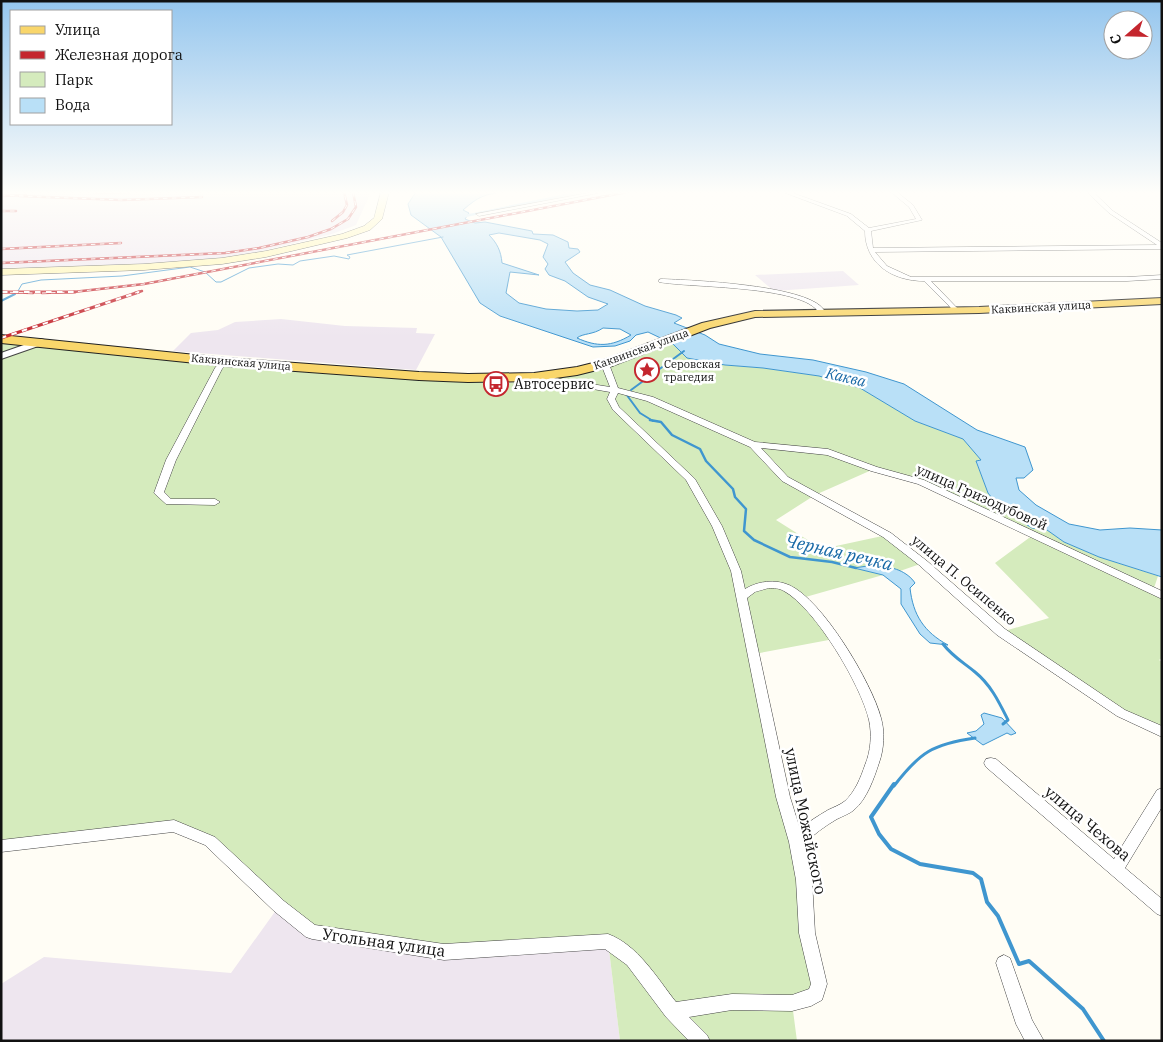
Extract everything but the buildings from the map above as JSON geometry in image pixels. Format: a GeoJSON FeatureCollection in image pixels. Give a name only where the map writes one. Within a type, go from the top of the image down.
{"type":"FeatureCollection","features":[{"type":"Feature","properties":{"kind":"main road"},"geometry":{"type":"LineString","coordinates":[[1,272],[211,262],[273,252],[323,241]]}},
{"type":"Feature","properties":{"kind":"main road","name":"Каквинская улица"},"geometry":{"type":"LineString","coordinates":[[1,340],[41,342],[225,362],[419,376],[468,378],[534,376],[577,371],[605,364],[647,349],[706,324],[755,314],[957,311],[1162,301]]}},
{"type":"Feature","properties":{"kind":"street"},"geometry":{"type":"LineString","coordinates":[[867,241],[872,255],[880,263],[895,274],[910,279],[927,281],[1162,277]]}},
{"type":"Feature","properties":{"kind":"street"},"geometry":{"type":"LineString","coordinates":[[871,250],[1162,246]]}},
{"type":"Feature","properties":{"kind":"street"},"geometry":{"type":"LineString","coordinates":[[661,281],[686,282],[769,292],[808,300],[820,307],[821,312]]}},
{"type":"Feature","properties":{"kind":"street"},"geometry":{"type":"LineString","coordinates":[[927,281],[957,311]]}},
{"type":"Feature","properties":{"kind":"street"},"geometry":{"type":"LineString","coordinates":[[1,356],[41,342]]}},
{"type":"Feature","properties":{"kind":"street"},"geometry":{"type":"LineString","coordinates":[[214,502],[169,502],[159,493],[171,460],[219,368],[225,362]]}},
{"type":"Feature","properties":{"kind":"street"},"geometry":{"type":"LineString","coordinates":[[605,364],[615,390]]}},
{"type":"Feature","properties":{"kind":"street"},"geometry":{"type":"LineString","coordinates":[[534,376],[615,390],[650,399],[753,445]]}},
{"type":"Feature","properties":{"kind":"street","name":"улица Можайского"},"geometry":{"type":"LineString","coordinates":[[615,390],[611,399],[616,408],[690,479],[717,526],[736,571],[783,797],[796,842],[804,880],[807,933],[819,984],[816,994],[811,998],[792,1003],[732,1002],[672,1011]]}},
{"type":"Feature","properties":{"kind":"street","name":"улица Гризодубовой"},"geometry":{"type":"LineString","coordinates":[[753,445],[828,452],[874,469],[921,482],[1162,595]]}},
{"type":"Feature","properties":{"kind":"street","name":"улица П. Осипенко"},"geometry":{"type":"LineString","coordinates":[[753,445],[785,479],[887,535],[924,563],[1001,632],[1121,713],[1162,732]]}},
{"type":"Feature","properties":{"kind":"street"},"geometry":{"type":"LineString","coordinates":[[742,597],[751,588],[767,585],[786,588],[802,598],[839,646],[860,682],[875,718],[877,750],[871,770],[857,796],[849,806],[822,821],[803,834],[796,842]]}},
{"type":"Feature","properties":{"kind":"street","name":"улица Чехова"},"geometry":{"type":"LineString","coordinates":[[991,763],[1162,910]]}},
{"type":"Feature","properties":{"kind":"street"},"geometry":{"type":"LineString","coordinates":[[1116,870],[1162,794]]}},
{"type":"Feature","properties":{"kind":"street","name":"Угольная улица"},"geometry":{"type":"LineString","coordinates":[[1,846],[54,842],[174,826],[210,841],[279,906],[312,932],[444,952],[608,941],[633,960],[672,1011],[701,1041]]}},
{"type":"Feature","properties":{"kind":"street"},"geometry":{"type":"LineString","coordinates":[[1004,962],[1025,1024],[1035,1041]]}},
{"type":"Feature","properties":{"kind":"shaded area"},"geometry":{"type":"Polygon","coordinates":[[[1,241],[304,241],[249,254],[215,259],[116,265],[1,268],[1,241]]]}},
{"type":"Feature","properties":{"kind":"shaded area"},"geometry":{"type":"Polygon","coordinates":[[[843,271],[859,285],[774,291],[755,275],[843,271]]]}},
{"type":"Feature","properties":{"kind":"shaded area"},"geometry":{"type":"Polygon","coordinates":[[[281,319],[345,326],[417,328],[416,333],[435,334],[416,370],[173,351],[191,333],[218,330],[235,322],[281,319]]]}},
{"type":"Feature","properties":{"kind":"shaded area"},"geometry":{"type":"Polygon","coordinates":[[[279,906],[608,941],[620,1041],[1,1041],[1,984],[44,957],[231,973],[279,906]]]}},
{"type":"Feature","properties":{"kind":"green space"},"geometry":{"type":"Polygon","coordinates":[[[1,342],[468,378],[494,382],[546,380],[572,375],[598,369],[673,344],[687,358],[724,365],[763,368],[819,376],[860,388],[915,421],[963,439],[982,461],[976,462],[988,493],[1000,508],[1032,528],[1047,530],[1064,542],[1099,557],[1158,576],[1153,591],[1162,595],[1162,658],[1159,660],[1162,662],[1162,732],[1121,713],[1001,632],[1049,618],[995,563],[1033,535],[921,482],[874,469],[815,495],[776,520],[822,549],[887,535],[923,563],[900,571],[885,566],[879,568],[874,565],[856,568],[883,575],[802,598],[834,639],[754,654],[819,984],[792,1003],[797,1041],[620,1041],[608,941],[444,952],[312,932],[210,841],[174,826],[1,846],[1,342]]]}},
{"type":"Feature","properties":{"kind":"water","name":"Каква"},"geometry":{"type":"Polygon","coordinates":[[[443,241],[494,241],[501,255],[502,263],[539,275],[510,272],[506,293],[519,303],[546,309],[577,311],[598,310],[608,304],[588,297],[565,281],[549,275],[545,269],[548,264],[543,257],[548,244],[541,241],[565,241],[568,242],[569,248],[578,249],[580,252],[565,262],[573,273],[590,285],[610,290],[645,306],[676,315],[682,318],[674,323],[705,335],[719,344],[760,354],[813,360],[866,372],[904,384],[977,430],[1025,447],[1033,470],[1024,478],[1016,478],[1019,490],[1036,505],[1069,524],[1100,530],[1130,528],[1162,530],[1162,577],[1099,557],[1064,542],[1047,530],[1032,528],[1000,508],[988,493],[976,461],[981,460],[963,439],[915,421],[860,388],[819,376],[725,365],[687,358],[673,344],[648,332],[636,335],[630,341],[615,346],[593,347],[500,316],[480,303],[443,241]],[[603,328],[577,338],[591,343],[610,344],[631,335],[620,329],[603,328]]]}},
{"type":"Feature","properties":{"kind":"water"},"geometry":{"type":"Polygon","coordinates":[[[874,565],[879,568],[899,570],[912,579],[915,583],[910,588],[912,598],[921,622],[932,634],[948,645],[930,643],[920,634],[901,604],[901,589],[883,575],[854,568],[874,565]]]}},
{"type":"Feature","properties":{"kind":"water"},"geometry":{"type":"Polygon","coordinates":[[[984,713],[1002,718],[1016,733],[1011,735],[1007,733],[983,745],[967,733],[976,731],[984,724],[981,715],[984,713]]]}},
{"type":"Feature","properties":{"kind":"waterway"},"geometry":{"type":"LineString","coordinates":[[18,291],[22,284],[41,280],[122,276],[190,267],[205,272],[216,282],[221,282],[249,268],[278,264],[293,265],[300,261],[334,256],[349,259],[350,257],[347,255],[424,241]]}},
{"type":"Feature","properties":{"kind":"waterway"},"geometry":{"type":"LineString","coordinates":[[1,301],[15,294]]}},
{"type":"Feature","properties":{"kind":"waterway","name":"Черная речка"},"geometry":{"type":"LineString","coordinates":[[631,390],[684,351]]}},
{"type":"Feature","properties":{"kind":"waterway","name":"Черная речка"},"geometry":{"type":"LineString","coordinates":[[626,394],[640,413],[652,420]]}},
{"type":"Feature","properties":{"kind":"waterway","name":"Черная речка"},"geometry":{"type":"LineString","coordinates":[[652,420],[661,422],[672,435],[700,449],[706,461],[733,489],[735,497],[746,509],[744,531],[754,540],[790,557],[832,562],[856,568]]}},
{"type":"Feature","properties":{"kind":"waterway","name":"Черная речка"},"geometry":{"type":"LineString","coordinates":[[943,644],[954,656],[981,677],[990,688],[1008,720],[1003,724]]}},
{"type":"Feature","properties":{"kind":"waterway","name":"Черная речка"},"geometry":{"type":"LineString","coordinates":[[894,786],[903,774],[920,757],[928,752],[948,743],[975,738]]}},
{"type":"Feature","properties":{"kind":"waterway","name":"Черная речка"},"geometry":{"type":"LineString","coordinates":[[894,784],[871,817],[879,834],[891,849],[920,864],[973,873],[981,879],[987,902],[998,916],[1019,964],[1029,961],[1083,1009],[1104,1041]]}},
{"type":"Feature","properties":{"kind":"railway"},"geometry":{"type":"LineString","coordinates":[[1,263],[225,253],[292,241]]}},
{"type":"Feature","properties":{"kind":"railway"},"geometry":{"type":"LineString","coordinates":[[73,292],[144,284],[372,241]]}},
{"type":"Feature","properties":{"kind":"railway"},"geometry":{"type":"LineString","coordinates":[[1,249],[121,243]]}},
{"type":"Feature","properties":{"kind":"railway"},"geometry":{"type":"LineString","coordinates":[[135,293],[142,291]]}},
{"type":"Feature","properties":{"kind":"railway"},"geometry":{"type":"LineString","coordinates":[[1,292],[33,293]]}},
{"type":"Feature","properties":{"kind":"railway"},"geometry":{"type":"LineString","coordinates":[[2,292],[73,292]]}},
{"type":"Feature","properties":{"kind":"railway"},"geometry":{"type":"LineString","coordinates":[[42,293],[73,292]]}},
{"type":"Feature","properties":{"kind":"railway"},"geometry":{"type":"LineString","coordinates":[[1,338],[139,292]]}},
{"type":"Feature","properties":{"kind":"place","name":"Серовская трагедия"},"geometry":{"type":"Point","coordinates":[647,370]}},
{"type":"Feature","properties":{"kind":"place","name":"Автосервис"},"geometry":{"type":"Point","coordinates":[496,384]}}]}
